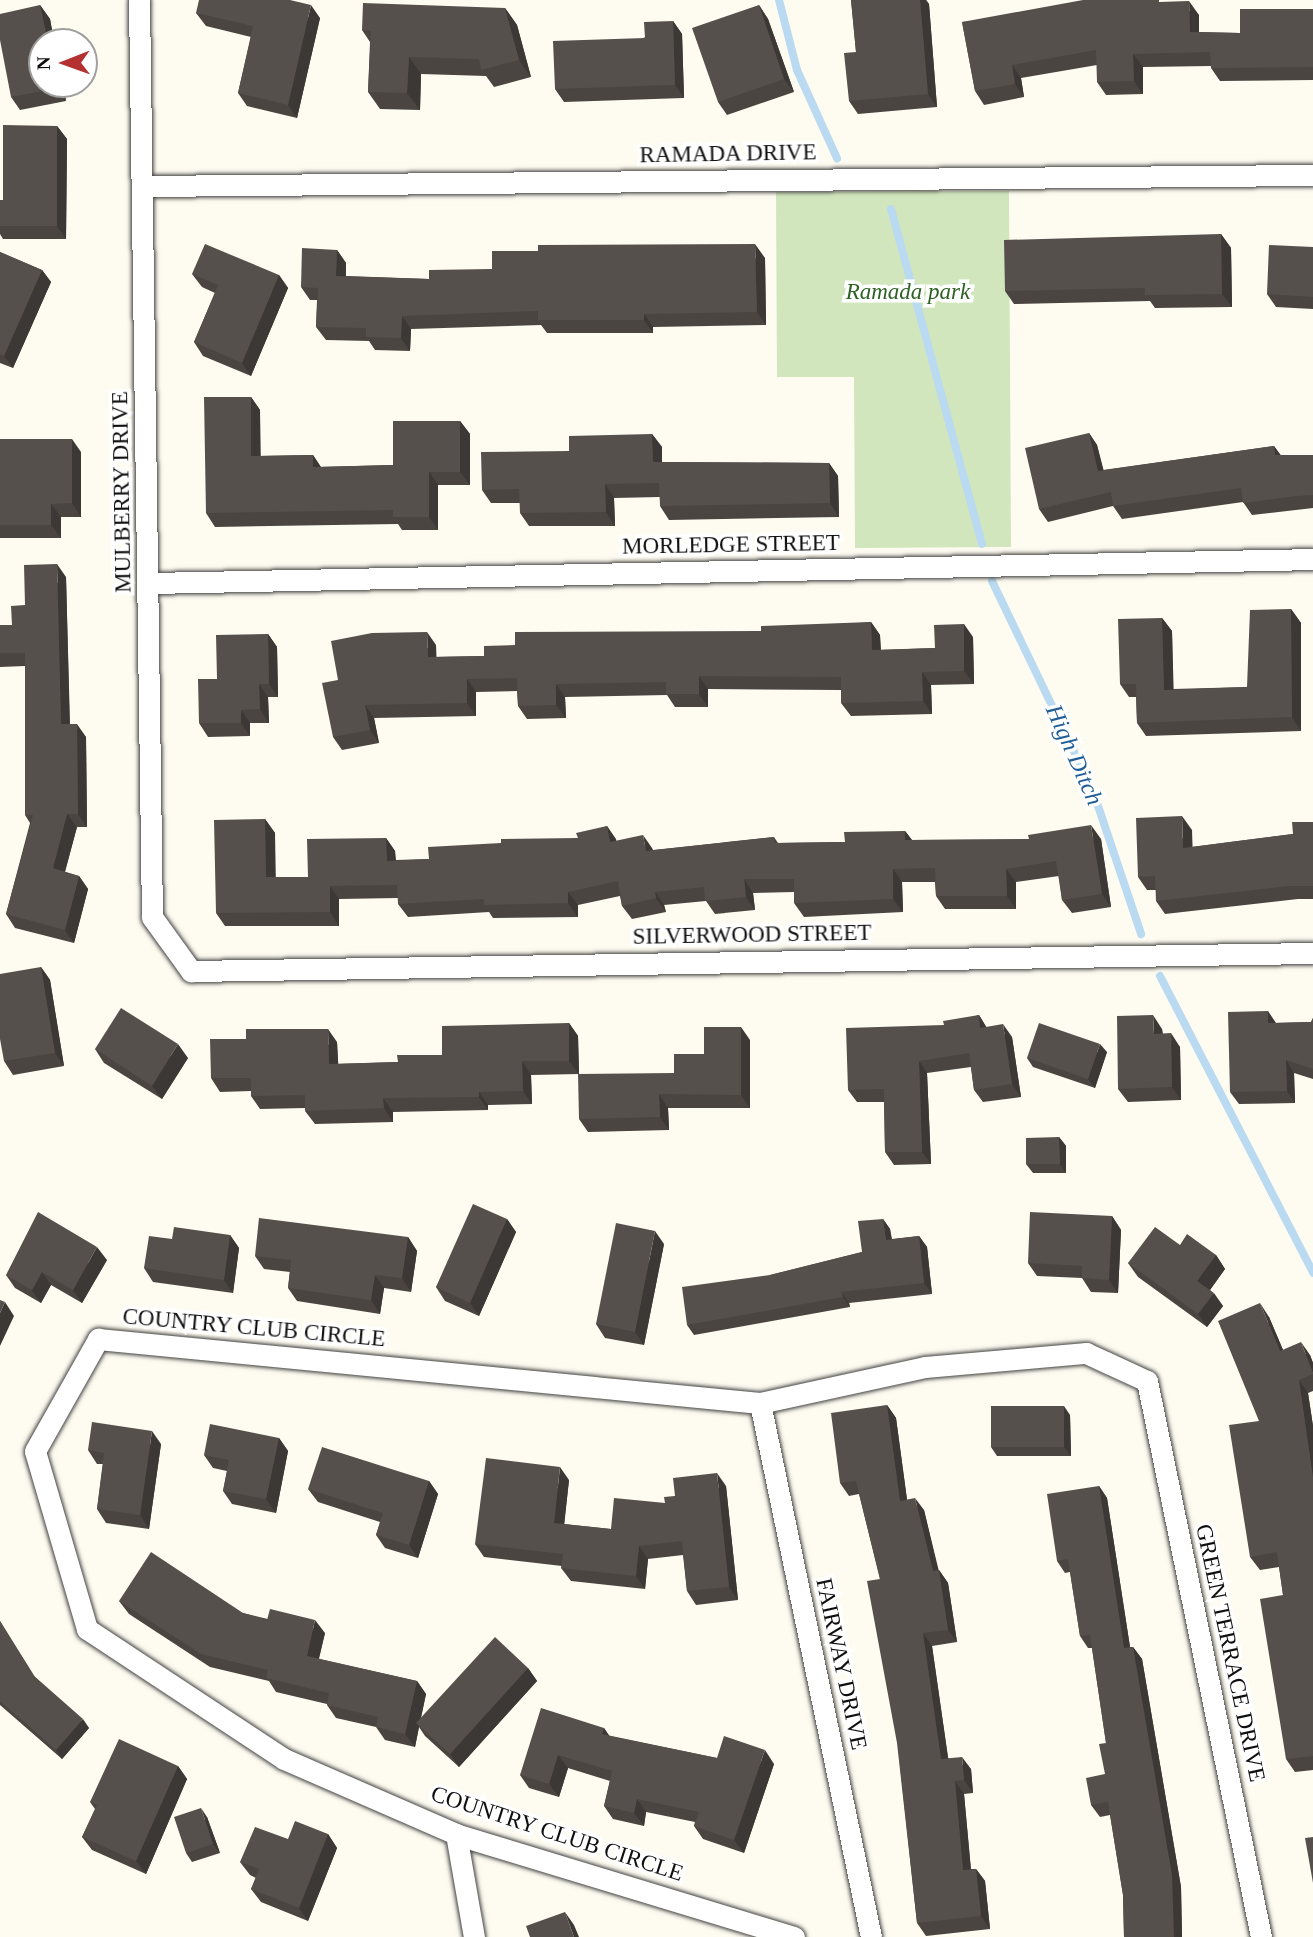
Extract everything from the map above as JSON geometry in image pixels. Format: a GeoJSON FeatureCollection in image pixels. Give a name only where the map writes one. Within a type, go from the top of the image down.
{"type":"FeatureCollection","features":[{"type":"Feature","properties":{"kind":"street","name":"MULBERRY DRIVE"},"geometry":{"type":"LineString","coordinates":[[139,0],[150,583],[152,917],[191,971]]}},
{"type":"Feature","properties":{"kind":"street","name":"RAMADA DRIVE"},"geometry":{"type":"LineString","coordinates":[[143,186],[1313,175]]}},
{"type":"Feature","properties":{"kind":"street","name":"MORLEDGE STREET"},"geometry":{"type":"LineString","coordinates":[[150,583],[1313,559]]}},
{"type":"Feature","properties":{"kind":"street","name":"SILVERWOOD STREET"},"geometry":{"type":"LineString","coordinates":[[191,971],[1313,953]]}},
{"type":"Feature","properties":{"kind":"street","name":"COUNTRY CLUB CIRCLE"},"geometry":{"type":"LineString","coordinates":[[794,1937],[456,1834],[284,1759],[87,1629],[35,1451],[99,1339],[760,1402],[925,1367],[1086,1353],[1147,1381]]}},
{"type":"Feature","properties":{"kind":"street","name":"GREEN TERRACE DRIVE"},"geometry":{"type":"LineString","coordinates":[[1147,1381],[1261,1937]]}},
{"type":"Feature","properties":{"kind":"street","name":"FAIRWAY DRIVE"},"geometry":{"type":"LineString","coordinates":[[760,1402],[871,1937]]}},
{"type":"Feature","properties":{"kind":"street"},"geometry":{"type":"LineString","coordinates":[[456,1834],[474,1937]]}},
{"type":"Feature","properties":{"kind":"green space","name":"Ramada park"},"geometry":{"type":"Polygon","coordinates":[[[1009,191],[1011,547],[855,548],[854,377],[777,377],[776,192],[1009,191]]]}},
{"type":"Feature","properties":{"kind":"building"},"geometry":{"type":"Polygon","coordinates":[[[199,0],[290,0],[311,5],[288,105],[238,93],[253,26],[196,13],[199,0]]]}},
{"type":"Feature","properties":{"kind":"building"},"geometry":{"type":"Polygon","coordinates":[[[851,0],[920,0],[928,94],[849,101],[844,53],[856,52],[851,0]]]}},
{"type":"Feature","properties":{"kind":"building"},"geometry":{"type":"Polygon","coordinates":[[[1083,0],[1189,1],[1190,32],[1240,33],[1240,9],[1313,9],[1313,67],[1211,68],[1210,52],[1133,54],[1134,81],[1097,82],[1096,50],[1012,65],[1015,84],[975,91],[962,22],[1083,0]]]}},
{"type":"Feature","properties":{"kind":"building"},"geometry":{"type":"Polygon","coordinates":[[[363,3],[505,8],[519,60],[481,70],[479,59],[409,57],[407,93],[368,92],[371,31],[362,30],[363,3]]]}},
{"type":"Feature","properties":{"kind":"building"},"geometry":{"type":"Polygon","coordinates":[[[40,5],[45,28],[28,28],[28,94],[11,97],[0,40],[0,14],[40,5]]]}},
{"type":"Feature","properties":{"kind":"building"},"geometry":{"type":"Polygon","coordinates":[[[759,5],[784,79],[718,102],[692,28],[759,5]]]}},
{"type":"Feature","properties":{"kind":"building"},"geometry":{"type":"Polygon","coordinates":[[[673,21],[675,85],[555,89],[553,41],[645,38],[644,22],[673,21]]]}},
{"type":"Feature","properties":{"kind":"building"},"geometry":{"type":"Polygon","coordinates":[[[3,125],[57,126],[57,226],[0,226],[0,200],[3,200],[3,125]]]}},
{"type":"Feature","properties":{"kind":"building"},"geometry":{"type":"Polygon","coordinates":[[[1221,234],[1222,294],[1145,295],[1145,288],[1005,291],[1004,240],[1221,234]]]}},
{"type":"Feature","properties":{"kind":"building"},"geometry":{"type":"Polygon","coordinates":[[[205,244],[279,275],[242,363],[194,342],[218,285],[192,274],[205,244]]]}},
{"type":"Feature","properties":{"kind":"building"},"geometry":{"type":"Polygon","coordinates":[[[755,244],[757,312],[644,314],[644,320],[538,320],[538,311],[402,316],[401,338],[366,337],[366,328],[316,327],[318,288],[301,287],[302,248],[337,250],[336,276],[429,279],[429,270],[492,269],[492,251],[538,251],[538,245],[755,244]]]}},
{"type":"Feature","properties":{"kind":"building"},"geometry":{"type":"Polygon","coordinates":[[[1269,245],[1313,247],[1313,297],[1267,294],[1269,245]]]}},
{"type":"Feature","properties":{"kind":"building"},"geometry":{"type":"Polygon","coordinates":[[[0,252],[42,270],[4,356],[0,354],[0,252]]]}},
{"type":"Feature","properties":{"kind":"building"},"geometry":{"type":"Polygon","coordinates":[[[204,397],[251,397],[251,456],[313,455],[313,467],[393,465],[393,421],[460,421],[460,472],[429,472],[429,517],[393,517],[393,510],[206,513],[204,397]]]}},
{"type":"Feature","properties":{"kind":"building"},"geometry":{"type":"Polygon","coordinates":[[[1089,433],[1098,471],[1274,446],[1275,455],[1313,455],[1313,495],[1243,503],[1241,488],[1113,506],[1111,492],[1039,509],[1025,448],[1089,433]]]}},
{"type":"Feature","properties":{"kind":"building"},"geometry":{"type":"Polygon","coordinates":[[[652,434],[653,462],[829,463],[830,503],[660,506],[659,483],[605,484],[606,512],[520,513],[519,489],[482,490],[481,452],[569,451],[569,436],[652,434]]]}},
{"type":"Feature","properties":{"kind":"building"},"geometry":{"type":"Polygon","coordinates":[[[0,439],[72,439],[72,503],[51,504],[51,525],[0,525],[0,439]]]}},
{"type":"Feature","properties":{"kind":"building"},"geometry":{"type":"Polygon","coordinates":[[[57,564],[61,724],[77,724],[78,814],[67,814],[53,868],[79,876],[65,930],[6,914],[33,815],[25,815],[25,653],[0,653],[0,625],[12,625],[11,606],[25,605],[24,565],[57,564]]]}},
{"type":"Feature","properties":{"kind":"building"},"geometry":{"type":"Polygon","coordinates":[[[1291,609],[1292,717],[1137,723],[1136,684],[1120,684],[1118,619],[1162,618],[1164,690],[1247,687],[1250,610],[1291,609]]]}},
{"type":"Feature","properties":{"kind":"building"},"geometry":{"type":"Polygon","coordinates":[[[871,622],[872,650],[935,648],[934,625],[964,624],[964,671],[922,672],[923,701],[841,703],[841,677],[699,676],[699,694],[666,694],[666,682],[556,684],[556,705],[518,706],[517,678],[467,679],[467,703],[365,705],[370,730],[333,737],[322,683],[338,680],[331,641],[372,633],[427,632],[428,657],[484,656],[484,646],[515,645],[515,632],[761,631],[761,626],[871,622]]]}},
{"type":"Feature","properties":{"kind":"building"},"geometry":{"type":"Polygon","coordinates":[[[268,634],[269,684],[259,684],[260,709],[241,710],[241,723],[199,723],[198,679],[217,679],[216,635],[268,634]]]}},
{"type":"Feature","properties":{"kind":"building"},"geometry":{"type":"Polygon","coordinates":[[[1182,816],[1183,848],[1293,834],[1292,822],[1313,822],[1313,886],[1288,886],[1156,901],[1155,876],[1138,877],[1136,818],[1182,816]]]}},
{"type":"Feature","properties":{"kind":"building"},"geometry":{"type":"Polygon","coordinates":[[[265,819],[266,877],[308,877],[307,839],[386,838],[387,861],[429,859],[428,847],[501,843],[501,839],[578,838],[576,833],[607,826],[610,842],[643,835],[646,851],[774,837],[774,843],[845,842],[844,832],[905,831],[905,840],[1029,839],[1028,835],[1091,825],[1102,894],[1062,900],[1056,861],[1006,869],[1007,896],[936,896],[935,868],[893,869],[893,899],[794,903],[794,879],[744,879],[746,897],[705,901],[704,887],[655,892],[656,898],[622,906],[618,881],[568,892],[568,903],[484,905],[484,899],[398,904],[397,885],[330,886],[330,912],[216,913],[214,820],[265,819]]]}},
{"type":"Feature","properties":{"kind":"building"},"geometry":{"type":"Polygon","coordinates":[[[41,967],[55,1053],[4,1061],[0,1039],[0,974],[41,967]]]}},
{"type":"Feature","properties":{"kind":"building"},"geometry":{"type":"Polygon","coordinates":[[[121,1008],[178,1044],[152,1086],[95,1049],[121,1008]]]}},
{"type":"Feature","properties":{"kind":"building"},"geometry":{"type":"Polygon","coordinates":[[[1268,1011],[1268,1023],[1311,1022],[1313,1018],[1313,1069],[1286,1060],[1287,1091],[1230,1092],[1228,1012],[1268,1011]]]}},
{"type":"Feature","properties":{"kind":"building"},"geometry":{"type":"Polygon","coordinates":[[[979,1015],[980,1028],[1003,1024],[1012,1084],[974,1090],[969,1053],[919,1061],[922,1152],[885,1152],[884,1089],[848,1090],[846,1028],[944,1025],[943,1021],[979,1015]]]}},
{"type":"Feature","properties":{"kind":"building"},"geometry":{"type":"Polygon","coordinates":[[[1153,1015],[1154,1034],[1171,1033],[1172,1087],[1118,1089],[1117,1016],[1153,1015]]]}},
{"type":"Feature","properties":{"kind":"building"},"geometry":{"type":"Polygon","coordinates":[[[569,1023],[569,1061],[522,1061],[523,1091],[479,1092],[479,1097],[383,1098],[384,1108],[305,1111],[305,1095],[251,1096],[251,1078],[211,1078],[210,1039],[246,1039],[246,1029],[328,1029],[329,1064],[398,1062],[397,1055],[442,1055],[442,1026],[569,1023]]]}},
{"type":"Feature","properties":{"kind":"building"},"geometry":{"type":"Polygon","coordinates":[[[1039,1023],[1100,1044],[1088,1079],[1027,1058],[1039,1023]]]}},
{"type":"Feature","properties":{"kind":"building"},"geometry":{"type":"Polygon","coordinates":[[[704,1027],[741,1027],[741,1095],[659,1094],[660,1117],[579,1119],[578,1074],[674,1073],[674,1054],[704,1054],[704,1027]]]}},
{"type":"Feature","properties":{"kind":"building"},"geometry":{"type":"Polygon","coordinates":[[[1059,1137],[1060,1164],[1026,1164],[1026,1138],[1059,1137]]]}},
{"type":"Feature","properties":{"kind":"building"},"geometry":{"type":"Polygon","coordinates":[[[473,1204],[507,1219],[470,1303],[436,1287],[473,1204]]]}},
{"type":"Feature","properties":{"kind":"building"},"geometry":{"type":"Polygon","coordinates":[[[38,1212],[97,1247],[73,1290],[42,1272],[32,1290],[6,1275],[38,1212]]]}},
{"type":"Feature","properties":{"kind":"building"},"geometry":{"type":"Polygon","coordinates":[[[1030,1212],[1112,1216],[1109,1280],[1082,1278],[1082,1266],[1028,1263],[1030,1212]]]}},
{"type":"Feature","properties":{"kind":"building"},"geometry":{"type":"Polygon","coordinates":[[[259,1218],[408,1237],[402,1278],[375,1275],[371,1300],[288,1288],[291,1260],[255,1256],[259,1218]]]}},
{"type":"Feature","properties":{"kind":"building"},"geometry":{"type":"Polygon","coordinates":[[[883,1219],[886,1240],[919,1236],[924,1283],[841,1292],[843,1297],[687,1325],[682,1287],[770,1275],[862,1252],[858,1221],[883,1219]]]}},
{"type":"Feature","properties":{"kind":"building"},"geometry":{"type":"Polygon","coordinates":[[[616,1223],[655,1231],[635,1332],[596,1324],[616,1223]]]}},
{"type":"Feature","properties":{"kind":"building"},"geometry":{"type":"Polygon","coordinates":[[[174,1227],[230,1235],[224,1280],[144,1268],[149,1236],[172,1239],[174,1227]]]}},
{"type":"Feature","properties":{"kind":"building"},"geometry":{"type":"Polygon","coordinates":[[[1155,1227],[1180,1245],[1187,1234],[1216,1255],[1197,1281],[1214,1293],[1198,1314],[1128,1263],[1155,1227]]]}},
{"type":"Feature","properties":{"kind":"building"},"geometry":{"type":"Polygon","coordinates":[[[0,1300],[5,1302],[0,1313],[0,1300]]]}},
{"type":"Feature","properties":{"kind":"building"},"geometry":{"type":"Polygon","coordinates":[[[1260,1303],[1280,1351],[1301,1342],[1313,1373],[1299,1380],[1313,1478],[1313,1756],[1286,1759],[1260,1599],[1283,1595],[1277,1552],[1250,1557],[1229,1425],[1259,1421],[1218,1321],[1260,1303]]]}},
{"type":"Feature","properties":{"kind":"building"},"geometry":{"type":"Polygon","coordinates":[[[887,1405],[900,1501],[915,1498],[933,1571],[939,1570],[948,1630],[923,1633],[941,1759],[962,1757],[964,1780],[955,1781],[963,1870],[976,1869],[981,1916],[917,1923],[897,1743],[867,1581],[880,1579],[856,1481],[840,1483],[831,1413],[887,1405]]]}},
{"type":"Feature","properties":{"kind":"building"},"geometry":{"type":"Polygon","coordinates":[[[991,1406],[1064,1406],[1064,1447],[991,1447],[991,1406]]]}},
{"type":"Feature","properties":{"kind":"building"},"geometry":{"type":"Polygon","coordinates":[[[92,1422],[152,1431],[140,1515],[97,1509],[104,1453],[88,1450],[92,1422]]]}},
{"type":"Feature","properties":{"kind":"building"},"geometry":{"type":"Polygon","coordinates":[[[210,1424],[279,1438],[266,1499],[223,1491],[229,1460],[204,1455],[210,1424]]]}},
{"type":"Feature","properties":{"kind":"building"},"geometry":{"type":"Polygon","coordinates":[[[322,1447],[429,1481],[409,1545],[376,1535],[383,1513],[308,1489],[322,1447]]]}},
{"type":"Feature","properties":{"kind":"building"},"geometry":{"type":"Polygon","coordinates":[[[486,1458],[560,1467],[554,1523],[611,1529],[614,1498],[665,1503],[664,1497],[675,1496],[673,1478],[717,1473],[729,1587],[687,1591],[682,1541],[639,1546],[636,1576],[561,1568],[563,1554],[475,1544],[486,1458]]]}},
{"type":"Feature","properties":{"kind":"building"},"geometry":{"type":"Polygon","coordinates":[[[1099,1486],[1124,1648],[1133,1647],[1172,1875],[1174,1937],[1124,1937],[1123,1895],[1108,1802],[1091,1805],[1086,1778],[1105,1774],[1099,1744],[1106,1743],[1090,1635],[1080,1636],[1068,1559],[1057,1561],[1047,1494],[1099,1486]]]}},
{"type":"Feature","properties":{"kind":"building"},"geometry":{"type":"Polygon","coordinates":[[[151,1552],[243,1613],[267,1620],[270,1609],[315,1620],[307,1656],[417,1681],[405,1734],[376,1727],[378,1717],[327,1705],[329,1693],[266,1678],[268,1670],[201,1654],[119,1601],[151,1552]]]}},
{"type":"Feature","properties":{"kind":"building"},"geometry":{"type":"Polygon","coordinates":[[[0,1621],[33,1675],[83,1719],[56,1750],[0,1701],[0,1621]]]}},
{"type":"Feature","properties":{"kind":"building"},"geometry":{"type":"Polygon","coordinates":[[[495,1637],[528,1668],[450,1754],[416,1723],[495,1637]]]}},
{"type":"Feature","properties":{"kind":"building"},"geometry":{"type":"Polygon","coordinates":[[[541,1708],[604,1728],[602,1734],[717,1758],[724,1736],[765,1750],[734,1840],[694,1826],[699,1812],[637,1799],[634,1813],[604,1806],[612,1771],[558,1755],[549,1784],[520,1775],[541,1708]]]}},
{"type":"Feature","properties":{"kind":"building"},"geometry":{"type":"Polygon","coordinates":[[[119,1739],[178,1766],[136,1861],[82,1837],[97,1805],[90,1802],[119,1739]]]}},
{"type":"Feature","properties":{"kind":"building"},"geometry":{"type":"Polygon","coordinates":[[[201,1808],[213,1844],[186,1853],[174,1817],[201,1808]]]}},
{"type":"Feature","properties":{"kind":"building"},"geometry":{"type":"Polygon","coordinates":[[[295,1821],[328,1834],[299,1908],[251,1889],[259,1869],[240,1862],[255,1827],[288,1839],[295,1821]]]}},
{"type":"Feature","properties":{"kind":"building"},"geometry":{"type":"Polygon","coordinates":[[[1313,1837],[1313,1883],[1305,1838],[1313,1837]]]}},
{"type":"Feature","properties":{"kind":"building"},"geometry":{"type":"Polygon","coordinates":[[[565,1912],[574,1937],[530,1937],[526,1926],[565,1912]]]}},
{"type":"Feature","properties":{"kind":"waterway","name":"High Ditch"},"geometry":{"type":"LineString","coordinates":[[779,0],[797,70],[837,158]]}},
{"type":"Feature","properties":{"kind":"waterway","name":"High Ditch"},"geometry":{"type":"LineString","coordinates":[[891,209],[982,544]]}},
{"type":"Feature","properties":{"kind":"waterway","name":"High Ditch"},"geometry":{"type":"LineString","coordinates":[[992,581],[1093,791],[1141,934]]}},
{"type":"Feature","properties":{"kind":"waterway","name":"High Ditch"},"geometry":{"type":"LineString","coordinates":[[1160,976],[1313,1273]]}}]}
